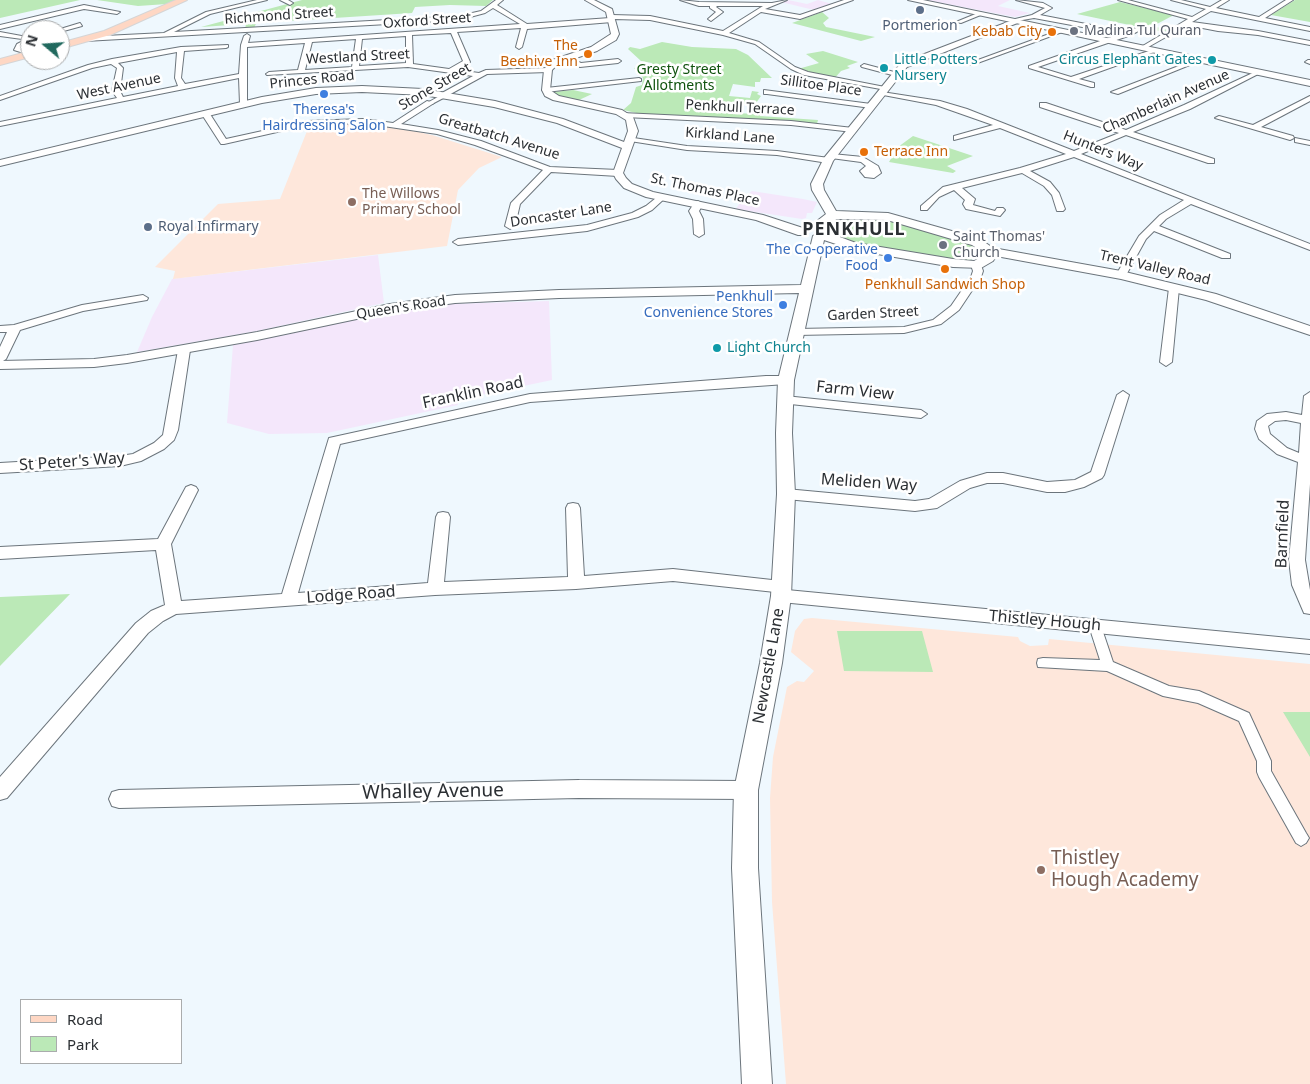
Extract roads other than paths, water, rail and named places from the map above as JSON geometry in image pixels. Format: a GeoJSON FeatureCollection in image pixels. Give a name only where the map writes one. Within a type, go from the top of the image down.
{"type":"FeatureCollection","features":[{"type":"Feature","properties":{"kind":"main road"},"geometry":{"type":"LineString","coordinates":[[70,44],[106,33],[182,0]]}},
{"type":"Feature","properties":{"kind":"main road"},"geometry":{"type":"LineString","coordinates":[[912,0],[1310,83]]}},
{"type":"Feature","properties":{"kind":"main road"},"geometry":{"type":"LineString","coordinates":[[0,62],[20,56]]}},
{"type":"Feature","properties":{"kind":"street"},"geometry":{"type":"LineString","coordinates":[[162,36],[208,13],[264,0]]}},
{"type":"Feature","properties":{"kind":"street"},"geometry":{"type":"LineString","coordinates":[[283,0],[290,3]]}},
{"type":"Feature","properties":{"kind":"street","name":"Richmond Street"},"geometry":{"type":"LineString","coordinates":[[85,40],[459,18],[483,12],[500,0]]}},
{"type":"Feature","properties":{"kind":"street"},"geometry":{"type":"LineString","coordinates":[[589,0],[608,9],[615,34],[610,41],[594,50],[563,57],[555,62],[548,70],[546,90],[548,94],[556,98],[626,115],[632,122],[633,131],[618,173]]}},
{"type":"Feature","properties":{"kind":"street"},"geometry":{"type":"LineString","coordinates":[[683,0],[691,3],[771,4]]}},
{"type":"Feature","properties":{"kind":"street"},"geometry":{"type":"LineString","coordinates":[[711,19],[720,12],[712,7],[723,0]]}},
{"type":"Feature","properties":{"kind":"street"},"geometry":{"type":"LineString","coordinates":[[724,33],[759,10],[784,0]]}},
{"type":"Feature","properties":{"kind":"street"},"geometry":{"type":"LineString","coordinates":[[759,10],[800,17],[850,0]]}},
{"type":"Feature","properties":{"kind":"street"},"geometry":{"type":"LineString","coordinates":[[854,215],[842,211],[824,199],[818,190],[817,184],[830,158],[904,66],[1015,21],[1034,16],[1049,8],[1019,0]]}},
{"type":"Feature","properties":{"kind":"street"},"geometry":{"type":"LineString","coordinates":[[1121,0],[1193,19]]}},
{"type":"Feature","properties":{"kind":"street"},"geometry":{"type":"LineString","coordinates":[[1174,0],[1310,29]]}},
{"type":"Feature","properties":{"kind":"street"},"geometry":{"type":"LineString","coordinates":[[1143,48],[1226,0]]}},
{"type":"Feature","properties":{"kind":"street"},"geometry":{"type":"LineString","coordinates":[[1260,19],[1290,0]]}},
{"type":"Feature","properties":{"kind":"street"},"geometry":{"type":"LineString","coordinates":[[494,5],[526,27],[519,47]]}},
{"type":"Feature","properties":{"kind":"street"},"geometry":{"type":"LineString","coordinates":[[0,26],[84,7],[117,12]]}},
{"type":"Feature","properties":{"kind":"street"},"geometry":{"type":"LineString","coordinates":[[959,22],[980,14]]}},
{"type":"Feature","properties":{"kind":"street"},"geometry":{"type":"LineString","coordinates":[[1034,16],[1129,34]]}},
{"type":"Feature","properties":{"kind":"street"},"geometry":{"type":"LineString","coordinates":[[561,17],[564,24]]}},
{"type":"Feature","properties":{"kind":"street","name":"Oxford Street"},"geometry":{"type":"LineString","coordinates":[[244,45],[526,27],[612,19],[650,18],[724,33]]}},
{"type":"Feature","properties":{"kind":"street"},"geometry":{"type":"LineString","coordinates":[[1186,23],[1258,33],[1310,43]]}},
{"type":"Feature","properties":{"kind":"street"},"geometry":{"type":"LineString","coordinates":[[70,28],[80,25]]}},
{"type":"Feature","properties":{"kind":"street"},"geometry":{"type":"LineString","coordinates":[[1091,85],[1032,67],[1129,34],[1141,28]]}},
{"type":"Feature","properties":{"kind":"street"},"geometry":{"type":"LineString","coordinates":[[1217,36],[1226,30]]}},
{"type":"Feature","properties":{"kind":"street"},"geometry":{"type":"LineString","coordinates":[[244,104],[242,75],[244,45],[250,31]]}},
{"type":"Feature","properties":{"kind":"street"},"geometry":{"type":"LineString","coordinates":[[970,64],[1062,31]]}},
{"type":"Feature","properties":{"kind":"street"},"geometry":{"type":"LineString","coordinates":[[450,71],[466,62],[454,32]]}},
{"type":"Feature","properties":{"kind":"street","name":"Hunters Way"},"geometry":{"type":"LineString","coordinates":[[724,33],[757,43],[806,74],[937,103],[1001,125],[1310,247]]}},
{"type":"Feature","properties":{"kind":"street"},"geometry":{"type":"LineString","coordinates":[[0,34],[20,36]]}},
{"type":"Feature","properties":{"kind":"street"},"geometry":{"type":"LineString","coordinates":[[408,65],[410,62],[409,35]]}},
{"type":"Feature","properties":{"kind":"street"},"geometry":{"type":"LineString","coordinates":[[356,68],[359,38]]}},
{"type":"Feature","properties":{"kind":"street"},"geometry":{"type":"LineString","coordinates":[[301,72],[309,41]]}},
{"type":"Feature","properties":{"kind":"street"},"geometry":{"type":"LineString","coordinates":[[0,98],[90,66],[181,49],[226,46]]}},
{"type":"Feature","properties":{"kind":"street"},"geometry":{"type":"LineString","coordinates":[[181,49],[178,78],[182,86]]}},
{"type":"Feature","properties":{"kind":"street"},"geometry":{"type":"LineString","coordinates":[[1072,80],[1154,51]]}},
{"type":"Feature","properties":{"kind":"street"},"geometry":{"type":"LineString","coordinates":[[563,57],[580,65],[618,61]]}},
{"type":"Feature","properties":{"kind":"street"},"geometry":{"type":"LineString","coordinates":[[1117,90],[1199,60]]}},
{"type":"Feature","properties":{"kind":"street"},"geometry":{"type":"LineString","coordinates":[[112,61],[120,68],[116,91],[121,99]]}},
{"type":"Feature","properties":{"kind":"street","name":"Westland Street"},"geometry":{"type":"LineString","coordinates":[[269,74],[408,65],[478,75]]}},
{"type":"Feature","properties":{"kind":"street"},"geometry":{"type":"LineString","coordinates":[[864,66],[896,74]]}},
{"type":"Feature","properties":{"kind":"street","name":"Stone Street"},"geometry":{"type":"LineString","coordinates":[[394,124],[478,75],[493,71],[548,70]]}},
{"type":"Feature","properties":{"kind":"street","name":"Chamberlain Avenue"},"geometry":{"type":"LineString","coordinates":[[924,208],[946,189],[1023,170],[1075,154],[1128,133],[1259,72]]}},
{"type":"Feature","properties":{"kind":"street","name":"West Avenue"},"geometry":{"type":"LineString","coordinates":[[0,124],[242,75]]}},
{"type":"Feature","properties":{"kind":"street"},"geometry":{"type":"LineString","coordinates":[[546,90],[639,80]]}},
{"type":"Feature","properties":{"kind":"street","name":"Princes Road"},"geometry":{"type":"LineString","coordinates":[[0,163],[244,104],[289,95],[339,90],[394,89],[445,95],[495,104],[560,121],[628,143]]}},
{"type":"Feature","properties":{"kind":"street","name":"Sillitoe Place"},"geometry":{"type":"LineString","coordinates":[[766,91],[871,106]]}},
{"type":"Feature","properties":{"kind":"street"},"geometry":{"type":"LineString","coordinates":[[1254,128],[1310,98]]}},
{"type":"Feature","properties":{"kind":"street"},"geometry":{"type":"LineString","coordinates":[[1043,105],[1211,161]]}},
{"type":"Feature","properties":{"kind":"street","name":"Greatbatch Avenue"},"geometry":{"type":"LineString","coordinates":[[204,113],[224,142],[286,127],[325,121],[348,120],[394,124],[438,132],[470,141],[549,169],[618,173]]}},
{"type":"Feature","properties":{"kind":"street","name":"Penkhull Terrace"},"geometry":{"type":"LineString","coordinates":[[626,115],[791,123],[853,130]]}},
{"type":"Feature","properties":{"kind":"street"},"geometry":{"type":"LineString","coordinates":[[1219,118],[1310,143]]}},
{"type":"Feature","properties":{"kind":"street"},"geometry":{"type":"LineString","coordinates":[[957,138],[1001,125]]}},
{"type":"Feature","properties":{"kind":"street","name":"Kirkland Lane"},"geometry":{"type":"LineString","coordinates":[[628,143],[863,160],[872,166]]}},
{"type":"Feature","properties":{"kind":"street"},"geometry":{"type":"LineString","coordinates":[[510,226],[516,203],[549,169]]}},
{"type":"Feature","properties":{"kind":"street"},"geometry":{"type":"LineString","coordinates":[[1023,170],[1047,184],[1056,195],[1060,210]]}},
{"type":"Feature","properties":{"kind":"street","name":"St. Thomas Place"},"geometry":{"type":"LineString","coordinates":[[618,173],[628,186],[661,198],[766,219],[817,226],[854,215],[873,215],[897,219],[929,230],[976,242],[990,252]]}},
{"type":"Feature","properties":{"kind":"street"},"geometry":{"type":"LineString","coordinates":[[955,186],[970,199],[969,207],[996,214],[1000,210]]}},
{"type":"Feature","properties":{"kind":"street","name":"Doncaster Lane"},"geometry":{"type":"LineString","coordinates":[[458,242],[586,228],[635,215],[649,208],[661,198]]}},
{"type":"Feature","properties":{"kind":"street"},"geometry":{"type":"LineString","coordinates":[[824,199],[817,226],[864,248],[953,264],[976,265],[989,258],[990,252]]}},
{"type":"Feature","properties":{"kind":"street"},"geometry":{"type":"LineString","coordinates":[[1121,276],[1142,238],[1163,217],[1189,200]]}},
{"type":"Feature","properties":{"kind":"street"},"geometry":{"type":"LineString","coordinates":[[698,204],[694,211],[698,219],[699,236]]}},
{"type":"Feature","properties":{"kind":"street","name":"Newcastle Lane"},"geometry":{"type":"LineString","coordinates":[[757,1084],[745,868],[746,790],[771,663],[781,592],[786,494],[784,432],[786,390],[796,332],[816,250],[817,226]]}},
{"type":"Feature","properties":{"kind":"street"},"geometry":{"type":"LineString","coordinates":[[1153,227],[1226,256]]}},
{"type":"Feature","properties":{"kind":"street","name":"Trent Valley Road"},"geometry":{"type":"LineString","coordinates":[[990,252],[1121,276],[1211,297],[1310,331]]}},
{"type":"Feature","properties":{"kind":"street","name":"Garden Street"},"geometry":{"type":"LineString","coordinates":[[796,332],[904,330],[937,322],[955,308],[976,277],[978,271],[976,265]]}},
{"type":"Feature","properties":{"kind":"street"},"geometry":{"type":"LineString","coordinates":[[1166,362],[1174,288]]}},
{"type":"Feature","properties":{"kind":"street","name":"Queen's Road"},"geometry":{"type":"LineString","coordinates":[[0,365],[94,363],[184,350],[375,311],[440,301],[559,294],[806,289]]}},
{"type":"Feature","properties":{"kind":"street"},"geometry":{"type":"LineString","coordinates":[[0,329],[15,328],[82,308],[143,298]]}},
{"type":"Feature","properties":{"kind":"street"},"geometry":{"type":"LineString","coordinates":[[0,359],[15,328]]}},
{"type":"Feature","properties":{"kind":"street"},"geometry":{"type":"LineString","coordinates":[[1155,337],[1168,340]]}},
{"type":"Feature","properties":{"kind":"street","name":"St Peter's Way"},"geometry":{"type":"LineString","coordinates":[[0,468],[120,460],[136,458],[154,449],[169,437],[172,430],[184,350]]}},
{"type":"Feature","properties":{"kind":"street","name":"Franklin Road"},"geometry":{"type":"LineString","coordinates":[[288,600],[334,441],[530,398],[766,380],[786,390]]}},
{"type":"Feature","properties":{"kind":"street","name":"Farm View"},"geometry":{"type":"LineString","coordinates":[[786,390],[921,414]]}},
{"type":"Feature","properties":{"kind":"street","name":"Meliden Way"},"geometry":{"type":"LineString","coordinates":[[786,494],[915,506],[932,504],[966,484],[987,478],[1003,478],[1047,486],[1066,487],[1079,484],[1097,475],[1123,395]]}},
{"type":"Feature","properties":{"kind":"street","name":"Barnfield"},"geometry":{"type":"LineString","coordinates":[[1310,396],[1306,468],[1297,560],[1300,585],[1310,608]]}},
{"type":"Feature","properties":{"kind":"street"},"geometry":{"type":"LineString","coordinates":[[1306,468],[1264,436],[1262,424],[1266,420],[1278,416],[1308,420]]}},
{"type":"Feature","properties":{"kind":"street"},"geometry":{"type":"LineString","coordinates":[[174,608],[163,544],[191,490]]}},
{"type":"Feature","properties":{"kind":"street"},"geometry":{"type":"LineString","coordinates":[[573,508],[576,582]]}},
{"type":"Feature","properties":{"kind":"street"},"geometry":{"type":"LineString","coordinates":[[435,589],[443,517]]}},
{"type":"Feature","properties":{"kind":"street"},"geometry":{"type":"LineString","coordinates":[[0,553],[163,544]]}},
{"type":"Feature","properties":{"kind":"street","name":"Lodge Road"},"geometry":{"type":"LineString","coordinates":[[0,790],[142,628],[157,616],[174,608],[435,589],[673,575],[781,592]]}},
{"type":"Feature","properties":{"kind":"street","name":"Thistley Hough"},"geometry":{"type":"LineString","coordinates":[[781,592],[1310,647]]}},
{"type":"Feature","properties":{"kind":"street"},"geometry":{"type":"LineString","coordinates":[[1095,626],[1108,666]]}},
{"type":"Feature","properties":{"kind":"street"},"geometry":{"type":"LineString","coordinates":[[1043,663],[1108,666],[1168,692],[1199,697],[1244,717],[1264,761],[1264,772],[1301,838]]}},
{"type":"Feature","properties":{"kind":"street","name":"Whalley Avenue"},"geometry":{"type":"LineString","coordinates":[[119,799],[579,790],[746,790]]}},
{"type":"Feature","properties":{"kind":"place","name":"Portmerion"},"geometry":{"type":"Point","coordinates":[920,10]}},
{"type":"Feature","properties":{"kind":"place","name":"Madina Tul Quran"},"geometry":{"type":"Point","coordinates":[1074,31]}},
{"type":"Feature","properties":{"kind":"place","name":"Kebab City"},"geometry":{"type":"Point","coordinates":[1052,32]}},
{"type":"Feature","properties":{"kind":"place","name":"The Beehive Inn"},"geometry":{"type":"Point","coordinates":[588,54]}},
{"type":"Feature","properties":{"kind":"place","name":"Circus Elephant Gates"},"geometry":{"type":"Point","coordinates":[1212,60]}},
{"type":"Feature","properties":{"kind":"place","name":"Little Potters Nursery"},"geometry":{"type":"Point","coordinates":[884,68]}},
{"type":"Feature","properties":{"kind":"place","name":"Theresa's Hairdressing Salon"},"geometry":{"type":"Point","coordinates":[324,94]}},
{"type":"Feature","properties":{"kind":"place","name":"Terrace Inn"},"geometry":{"type":"Point","coordinates":[864,152]}},
{"type":"Feature","properties":{"kind":"place","name":"The Willows Primary School"},"geometry":{"type":"Point","coordinates":[352,202]}},
{"type":"Feature","properties":{"kind":"place","name":"Royal Infirmary"},"geometry":{"type":"Point","coordinates":[148,227]}},
{"type":"Feature","properties":{"kind":"place","name":"Saint Thomas' Church"},"geometry":{"type":"Point","coordinates":[943,245]}},
{"type":"Feature","properties":{"kind":"place","name":"The Co-operative Food"},"geometry":{"type":"Point","coordinates":[888,258]}},
{"type":"Feature","properties":{"kind":"place","name":"Penkhull Sandwich Shop"},"geometry":{"type":"Point","coordinates":[945,269]}},
{"type":"Feature","properties":{"kind":"place","name":"Penkhull Convenience Stores"},"geometry":{"type":"Point","coordinates":[783,305]}},
{"type":"Feature","properties":{"kind":"place","name":"Light Church"},"geometry":{"type":"Point","coordinates":[717,348]}},
{"type":"Feature","properties":{"kind":"place","name":"Thistley Hough Academy"},"geometry":{"type":"Point","coordinates":[1041,870]}},
{"type":"Feature","properties":{"kind":"district","name":"PENKHULL"},"geometry":{"type":"Point","coordinates":[854,230]}},
{"type":"Feature","properties":{"kind":"park label","name":"Gresty Street Allotments"},"geometry":{"type":"Point","coordinates":[679,78]}}]}
